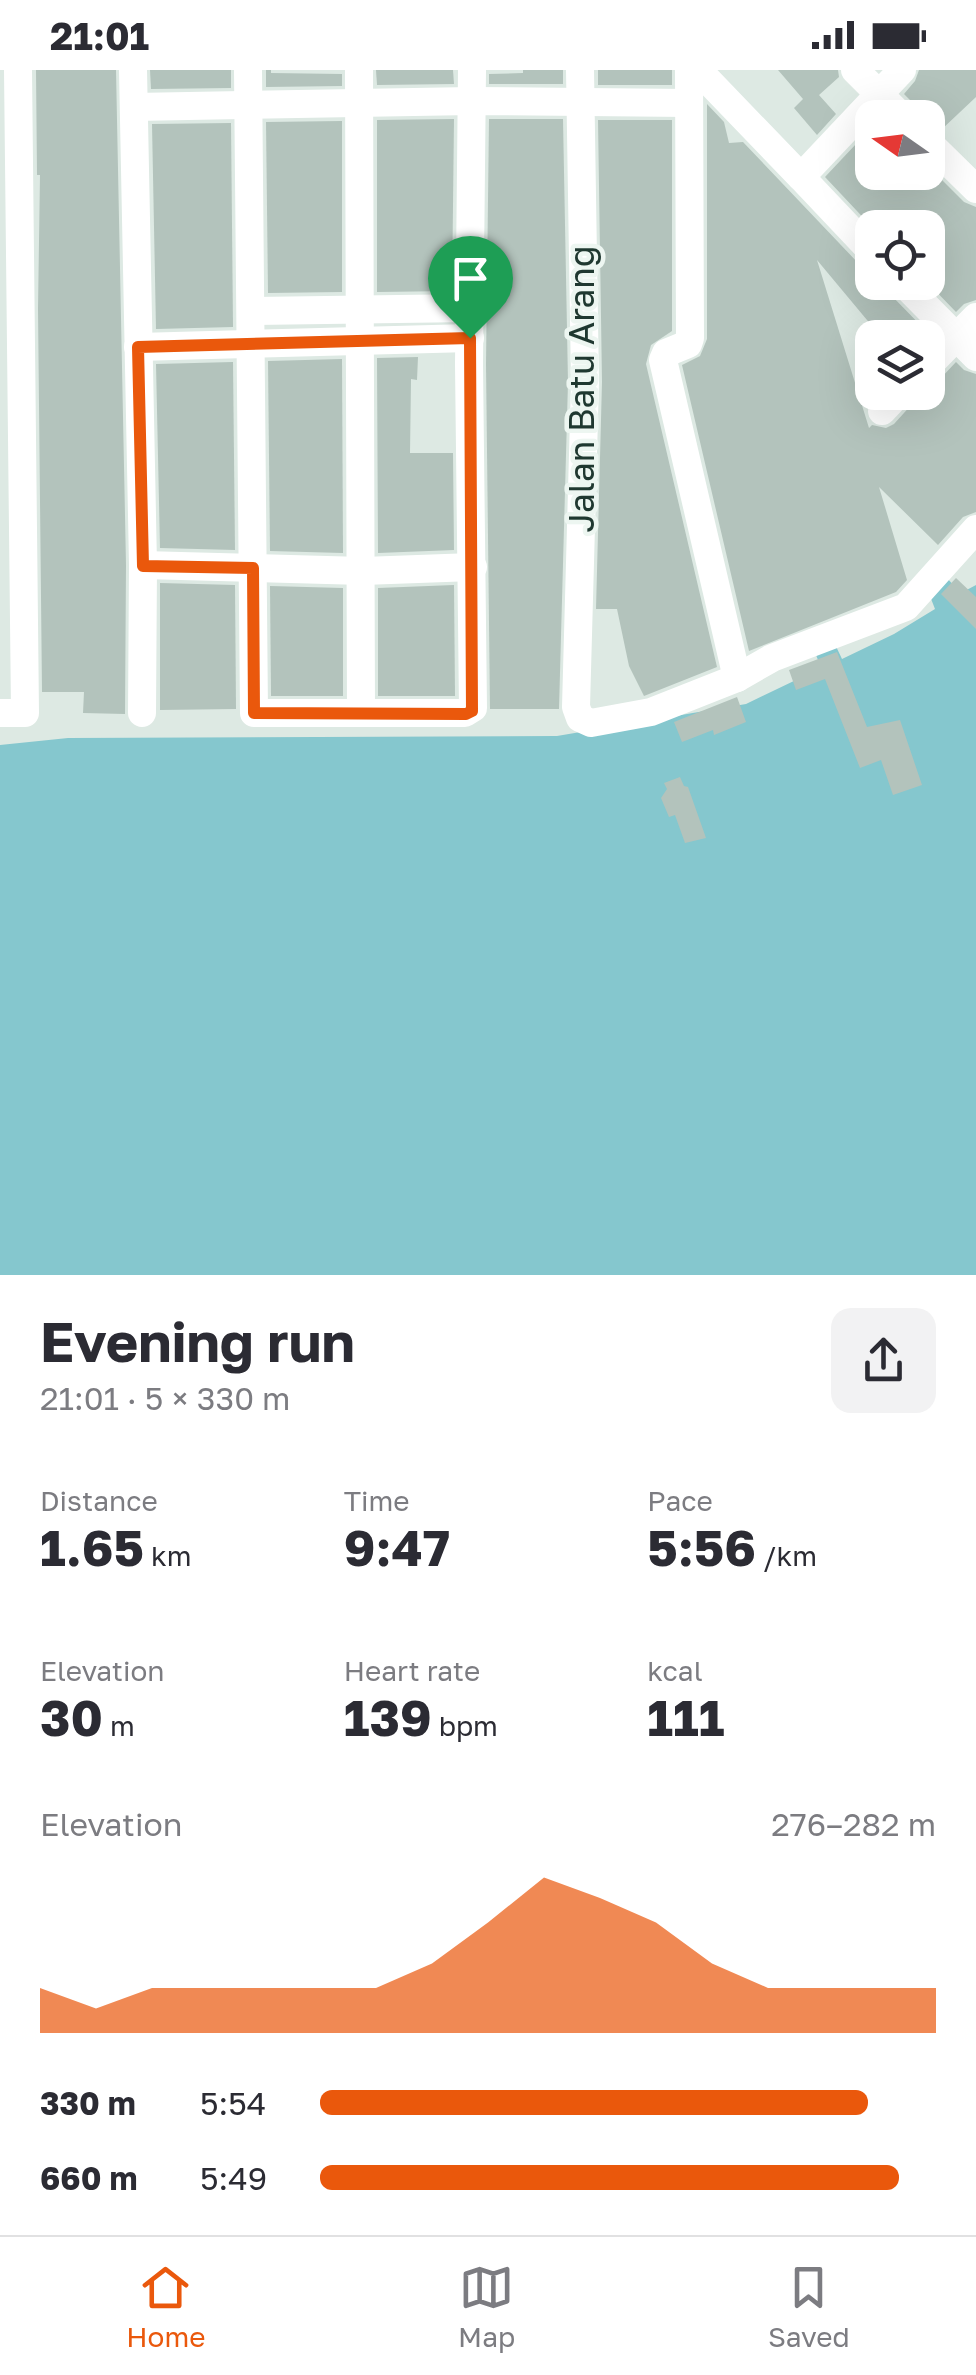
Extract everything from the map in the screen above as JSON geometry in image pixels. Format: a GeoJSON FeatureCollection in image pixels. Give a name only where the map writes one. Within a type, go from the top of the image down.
{"type":"FeatureCollection","features":[{"type":"Feature","properties":{"kind":"street"},"geometry":{"type":"LineString","coordinates":[[0,714],[25,713],[18,70]]}},
{"type":"Feature","properties":{"kind":"street"},"geometry":{"type":"LineString","coordinates":[[133,70],[143,566],[142,713]]}},
{"type":"Feature","properties":{"kind":"street"},"geometry":{"type":"LineString","coordinates":[[248,70],[254,713],[466,714],[472,711],[472,70]]}},
{"type":"Feature","properties":{"kind":"street"},"geometry":{"type":"LineString","coordinates":[[359,70],[361,711]]}},
{"type":"Feature","properties":{"kind":"street","name":"Jalan Batu Arang"},"geometry":{"type":"LineString","coordinates":[[580,70],[585,382],[576,708],[580,718],[591,723],[651,712],[737,678]]}},
{"type":"Feature","properties":{"kind":"street"},"geometry":{"type":"LineString","coordinates":[[689,70],[690,338],[688,344],[666,354],[663,360],[737,678],[772,658],[906,607],[976,529]]}},
{"type":"Feature","properties":{"kind":"street"},"geometry":{"type":"LineString","coordinates":[[698,70],[855,234]]}},
{"type":"Feature","properties":{"kind":"street"},"geometry":{"type":"LineString","coordinates":[[855,70],[885,100]]}},
{"type":"Feature","properties":{"kind":"street"},"geometry":{"type":"LineString","coordinates":[[800,177],[902,70]]}},
{"type":"Feature","properties":{"kind":"street"},"geometry":{"type":"LineString","coordinates":[[134,107],[472,101],[689,103]]}},
{"type":"Feature","properties":{"kind":"street"},"geometry":{"type":"LineString","coordinates":[[945,159],[976,189]]}},
{"type":"Feature","properties":{"kind":"street"},"geometry":{"type":"LineString","coordinates":[[920,300],[966,347],[976,316]]}},
{"type":"Feature","properties":{"kind":"street"},"geometry":{"type":"LineString","coordinates":[[252,311],[470,308]]}},
{"type":"Feature","properties":{"kind":"street"},"geometry":{"type":"LineString","coordinates":[[138,347],[470,338]]}},
{"type":"Feature","properties":{"kind":"street"},"geometry":{"type":"LineString","coordinates":[[143,566],[363,571],[473,566]]}},
{"type":"Feature","properties":{"kind":"water"},"geometry":{"type":"Polygon","coordinates":[[[944,575],[961,593],[976,585],[976,1275],[0,1275],[0,745],[68,738],[557,736],[746,704],[821,668],[813,647],[833,640],[842,659],[935,609],[928,591],[944,575]]]}},
{"type":"Feature","properties":{"kind":"building"},"geometry":{"type":"Polygon","coordinates":[[[36,70],[116,70],[126,565],[125,714],[83,713],[84,692],[42,692],[36,70]]]}},
{"type":"Feature","properties":{"kind":"building"},"geometry":{"type":"Polygon","coordinates":[[[150,70],[231,70],[231,88],[151,89],[150,70]]]}},
{"type":"Feature","properties":{"kind":"building"},"geometry":{"type":"Polygon","coordinates":[[[266,70],[342,74],[342,86],[266,87],[266,70]]]}},
{"type":"Feature","properties":{"kind":"building"},"geometry":{"type":"Polygon","coordinates":[[[376,70],[453,70],[454,84],[377,85],[376,70]]]}},
{"type":"Feature","properties":{"kind":"building"},"geometry":{"type":"Polygon","coordinates":[[[563,70],[563,84],[489,84],[489,74],[563,70]]]}},
{"type":"Feature","properties":{"kind":"building"},"geometry":{"type":"Polygon","coordinates":[[[598,70],[672,70],[672,85],[598,85],[598,70]]]}},
{"type":"Feature","properties":{"kind":"building"},"geometry":{"type":"Polygon","coordinates":[[[778,70],[838,70],[839,77],[819,95],[836,114],[817,135],[794,108],[803,99],[778,70]]]}},
{"type":"Feature","properties":{"kind":"building"},"geometry":{"type":"Polygon","coordinates":[[[919,70],[976,70],[976,97],[945,126],[945,100],[910,100],[904,94],[919,70]]]}},
{"type":"Feature","properties":{"kind":"building"},"geometry":{"type":"Polygon","coordinates":[[[707,104],[724,122],[729,143],[743,142],[855,260],[855,300],[896,300],[915,320],[867,320],[817,260],[855,383],[855,410],[863,410],[869,428],[886,428],[907,410],[945,410],[945,374],[956,362],[976,374],[976,512],[963,517],[938,545],[879,487],[907,580],[896,592],[749,651],[682,365],[700,356],[707,339],[707,104]]]}},
{"type":"Feature","properties":{"kind":"building"},"geometry":{"type":"Polygon","coordinates":[[[454,119],[452,291],[377,292],[377,120],[454,119]]]}},
{"type":"Feature","properties":{"kind":"building"},"geometry":{"type":"Polygon","coordinates":[[[489,119],[563,119],[568,382],[559,709],[490,709],[486,364],[489,119]]]}},
{"type":"Feature","properties":{"kind":"building"},"geometry":{"type":"Polygon","coordinates":[[[598,120],[672,120],[672,331],[651,345],[646,364],[717,667],[644,696],[629,666],[617,609],[596,609],[602,382],[598,120]]]}},
{"type":"Feature","properties":{"kind":"building"},"geometry":{"type":"Polygon","coordinates":[[[342,121],[342,292],[268,293],[266,122],[342,121]]]}},
{"type":"Feature","properties":{"kind":"building"},"geometry":{"type":"Polygon","coordinates":[[[231,123],[233,327],[156,329],[152,124],[231,123]]]}},
{"type":"Feature","properties":{"kind":"building"},"geometry":{"type":"Polygon","coordinates":[[[855,145],[855,190],[945,190],[945,183],[964,202],[976,207],[976,300],[956,312],[944,300],[945,210],[856,210],[825,177],[855,145]]]}},
{"type":"Feature","properties":{"kind":"building"},"geometry":{"type":"Polygon","coordinates":[[[418,357],[417,380],[411,379],[410,453],[453,453],[454,550],[378,553],[377,358],[418,357]]]}},
{"type":"Feature","properties":{"kind":"building"},"geometry":{"type":"Polygon","coordinates":[[[342,359],[343,553],[270,551],[268,361],[342,359]]]}},
{"type":"Feature","properties":{"kind":"building"},"geometry":{"type":"Polygon","coordinates":[[[233,362],[235,550],[160,548],[156,364],[233,362]]]}},
{"type":"Feature","properties":{"kind":"building"},"geometry":{"type":"Polygon","coordinates":[[[956,578],[976,597],[976,629],[941,594],[956,578]]]}},
{"type":"Feature","properties":{"kind":"building"},"geometry":{"type":"Polygon","coordinates":[[[160,583],[235,585],[236,709],[160,710],[160,583]]]}},
{"type":"Feature","properties":{"kind":"building"},"geometry":{"type":"Polygon","coordinates":[[[454,585],[455,696],[378,696],[378,588],[454,585]]]}},
{"type":"Feature","properties":{"kind":"building"},"geometry":{"type":"Polygon","coordinates":[[[270,586],[343,588],[343,696],[271,696],[270,586]]]}},
{"type":"Feature","properties":{"kind":"building"},"geometry":{"type":"Polygon","coordinates":[[[837,652],[867,727],[900,720],[922,785],[893,795],[881,760],[860,768],[825,679],[796,690],[789,670],[837,652]]]}},
{"type":"Feature","properties":{"kind":"building"},"geometry":{"type":"Polygon","coordinates":[[[737,697],[746,722],[682,742],[674,722],[737,697]]]}},
{"type":"Feature","properties":{"kind":"building"},"geometry":{"type":"Polygon","coordinates":[[[680,777],[688,787],[706,838],[685,843],[675,815],[669,817],[661,798],[667,789],[664,783],[680,777]]]}},
{"type":"Feature","properties":{"kind":"route"},"geometry":{"type":"LineString","coordinates":[[470,338],[472,711],[254,713],[253,568],[143,566],[138,347],[470,338]]}}]}
